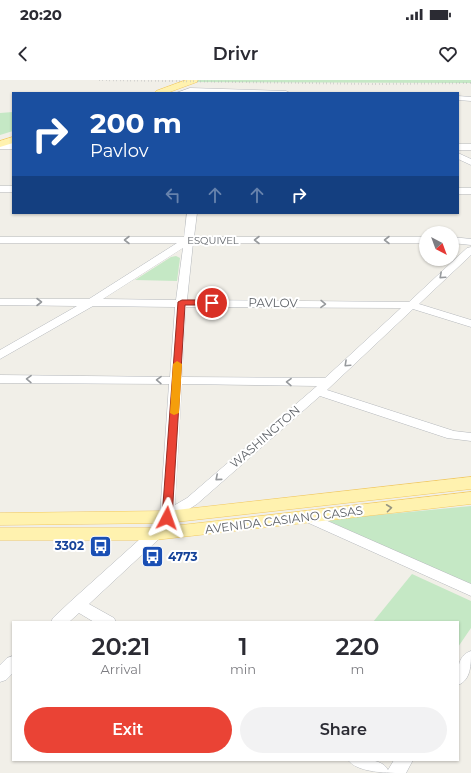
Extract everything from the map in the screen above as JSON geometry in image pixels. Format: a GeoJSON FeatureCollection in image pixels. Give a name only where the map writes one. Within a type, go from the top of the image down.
{"type":"FeatureCollection","features":[{"type":"Feature","properties":{"kind":"main road"},"geometry":{"type":"LineString","coordinates":[[165,92],[177,90],[194,80]]}},
{"type":"Feature","properties":{"kind":"main road","name":"AVENIDA CASIANO CASAS"},"geometry":{"type":"LineString","coordinates":[[0,519],[167,518],[471,483]]}},
{"type":"Feature","properties":{"kind":"main road","name":"AVENIDA CASIANO CASAS"},"geometry":{"type":"LineString","coordinates":[[0,534],[156,534],[471,498]]}},
{"type":"Feature","properties":{"kind":"street"},"geometry":{"type":"LineString","coordinates":[[177,90],[251,92]]}},
{"type":"Feature","properties":{"kind":"street"},"geometry":{"type":"LineString","coordinates":[[459,98],[471,99]]}},
{"type":"Feature","properties":{"kind":"street"},"geometry":{"type":"LineString","coordinates":[[459,147],[471,147]]}},
{"type":"Feature","properties":{"kind":"street"},"geometry":{"type":"LineString","coordinates":[[459,156],[471,162]]}},
{"type":"Feature","properties":{"kind":"street"},"geometry":{"type":"LineString","coordinates":[[0,189],[12,189]]}},
{"type":"Feature","properties":{"kind":"street"},"geometry":{"type":"LineString","coordinates":[[459,191],[471,191]]}},
{"type":"Feature","properties":{"kind":"street"},"geometry":{"type":"LineString","coordinates":[[167,518],[182,302],[192,214]]}},
{"type":"Feature","properties":{"kind":"street","name":"ESQUIVEL"},"geometry":{"type":"LineString","coordinates":[[0,240],[419,240]]}},
{"type":"Feature","properties":{"kind":"street"},"geometry":{"type":"LineString","coordinates":[[0,356],[92,302],[189,240]]}},
{"type":"Feature","properties":{"kind":"street"},"geometry":{"type":"LineString","coordinates":[[459,241],[471,242]]}},
{"type":"Feature","properties":{"kind":"street","name":"WASHINGTON"},"geometry":{"type":"LineString","coordinates":[[59,621],[156,534],[167,518],[192,501],[318,391],[471,250]]}},
{"type":"Feature","properties":{"kind":"street","name":"PAVLOV"},"geometry":{"type":"LineString","coordinates":[[0,302],[182,302],[410,305],[471,324]]}},
{"type":"Feature","properties":{"kind":"street"},"geometry":{"type":"LineString","coordinates":[[0,379],[328,382]]}},
{"type":"Feature","properties":{"kind":"street"},"geometry":{"type":"LineString","coordinates":[[318,391],[452,435],[471,436]]}},
{"type":"Feature","properties":{"kind":"street"},"geometry":{"type":"LineString","coordinates":[[307,517],[471,590]]}},
{"type":"Feature","properties":{"kind":"street"},"geometry":{"type":"LineString","coordinates":[[78,605],[106,621]]}},
{"type":"Feature","properties":{"kind":"street"},"geometry":{"type":"LineString","coordinates":[[459,676],[471,658]]}},
{"type":"Feature","properties":{"kind":"street"},"geometry":{"type":"LineString","coordinates":[[0,675],[12,664]]}},
{"type":"Feature","properties":{"kind":"street"},"geometry":{"type":"LineString","coordinates":[[359,761],[380,773]]}},
{"type":"Feature","properties":{"kind":"street"},"geometry":{"type":"LineString","coordinates":[[396,773],[403,761]]}},
{"type":"Feature","properties":{"kind":"green space"},"geometry":{"type":"Polygon","coordinates":[[[194,80],[471,80],[471,83],[189,82],[194,80]]]}},
{"type":"Feature","properties":{"kind":"green space"},"geometry":{"type":"Polygon","coordinates":[[[12,112],[12,131],[0,135],[0,113],[12,112]]]}},
{"type":"Feature","properties":{"kind":"green space"},"geometry":{"type":"Polygon","coordinates":[[[176,256],[180,258],[177,281],[135,280],[171,257],[176,256]]]}},
{"type":"Feature","properties":{"kind":"green space"},"geometry":{"type":"Polygon","coordinates":[[[471,506],[471,586],[326,520],[471,506]]]}},
{"type":"Feature","properties":{"kind":"green space"},"geometry":{"type":"Polygon","coordinates":[[[412,574],[471,601],[471,628],[459,646],[459,621],[374,621],[412,574]]]}},
{"type":"Feature","properties":{"kind":"railway"},"geometry":{"type":"LineString","coordinates":[[99,80],[377,84],[471,83]]}},
{"type":"Feature","properties":{"kind":"slow traffic"},"geometry":{"type":"LineString","coordinates":[[174,413],[177,364]]}},
{"type":"Feature","properties":{"kind":"place","name":"3302"},"geometry":{"type":"Point","coordinates":[100,546]}},
{"type":"Feature","properties":{"kind":"place","name":"4773"},"geometry":{"type":"Point","coordinates":[152,557]}},
{"type":"Feature","properties":{"kind":"route"},"geometry":{"type":"LineString","coordinates":[[167,518],[182,302],[212,303]]}}]}
